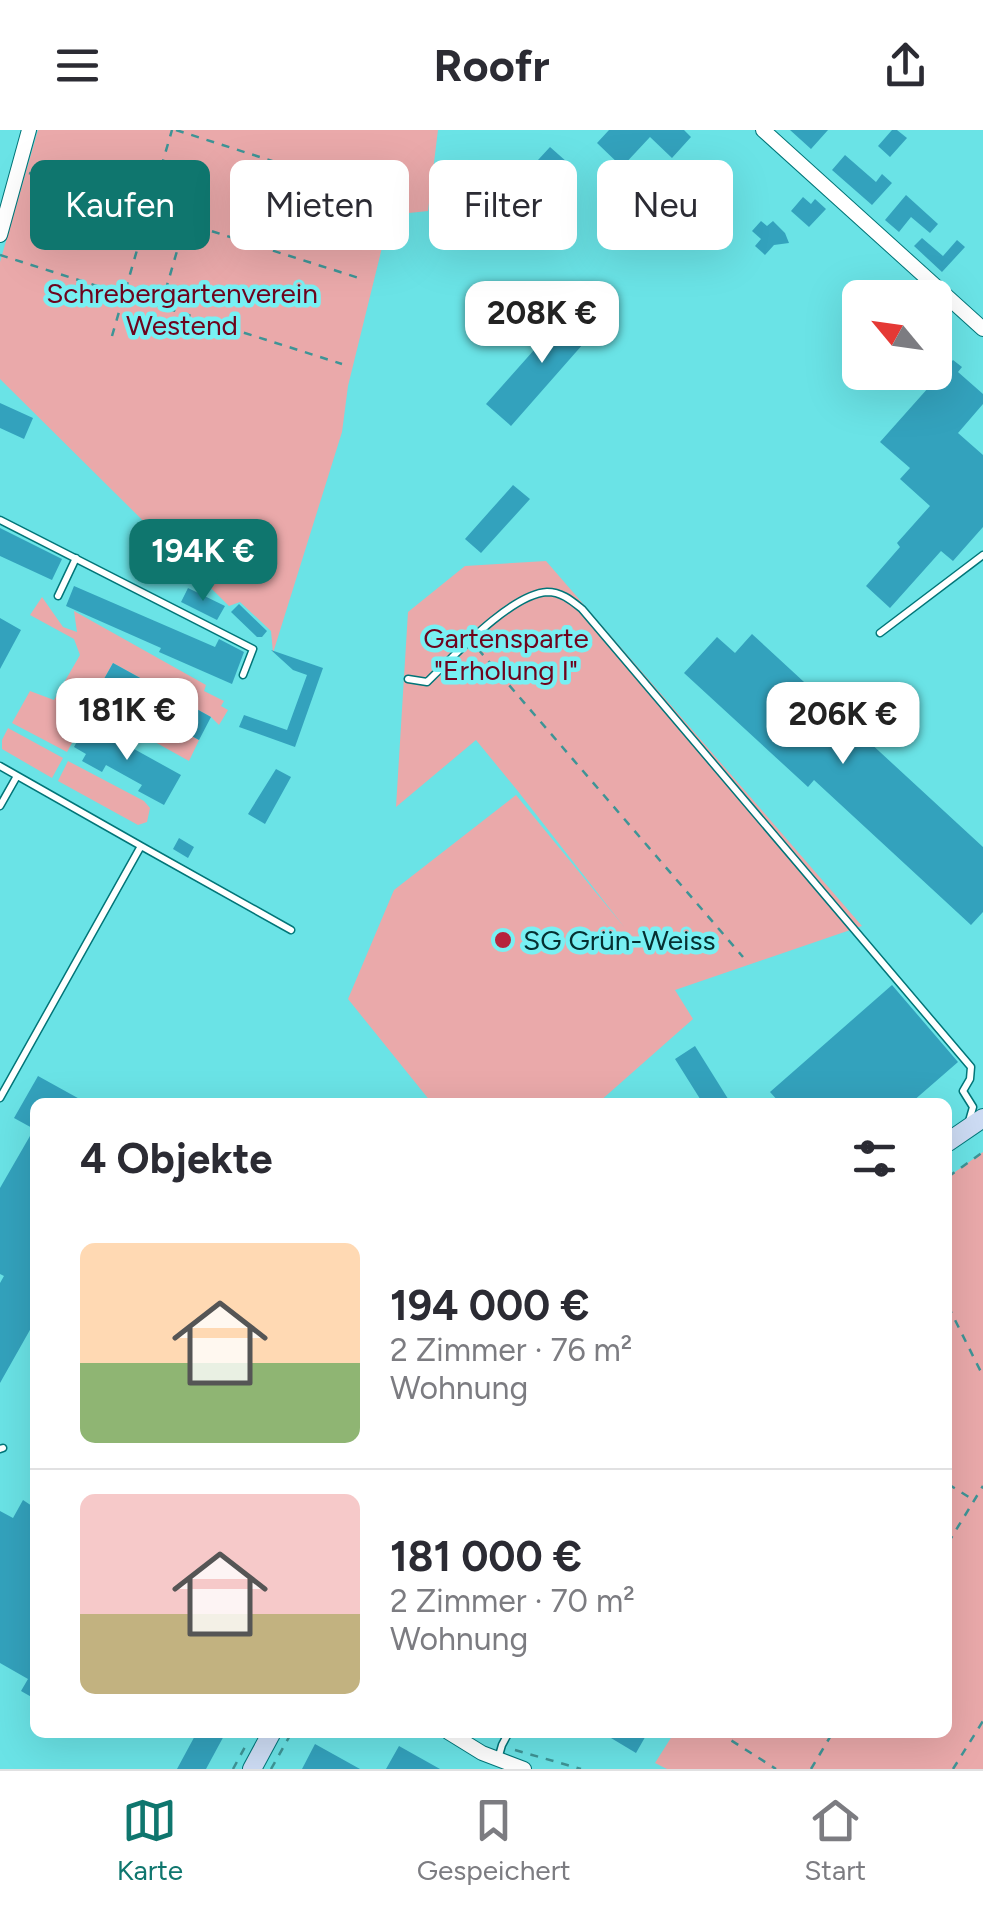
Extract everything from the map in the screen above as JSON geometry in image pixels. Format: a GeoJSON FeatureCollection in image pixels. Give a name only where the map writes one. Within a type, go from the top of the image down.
{"type":"FeatureCollection","features":[{"type":"Feature","properties":{"kind":"street"},"geometry":{"type":"LineString","coordinates":[[0,235],[30,130]]}},
{"type":"Feature","properties":{"kind":"street"},"geometry":{"type":"LineString","coordinates":[[763,130],[983,329]]}},
{"type":"Feature","properties":{"kind":"street"},"geometry":{"type":"LineString","coordinates":[[952,1139],[975,1123]]}},
{"type":"Feature","properties":{"kind":"street"},"geometry":{"type":"LineString","coordinates":[[252,1769],[269,1738]]}},
{"type":"Feature","properties":{"kind":"street"},"geometry":{"type":"LineString","coordinates":[[463,1738],[499,1752],[524,1769]]}},
{"type":"Feature","properties":{"kind":"lane"},"geometry":{"type":"LineString","coordinates":[[0,520],[253,650],[243,674]]}},
{"type":"Feature","properties":{"kind":"lane"},"geometry":{"type":"LineString","coordinates":[[880,633],[983,555]]}},
{"type":"Feature","properties":{"kind":"lane"},"geometry":{"type":"LineString","coordinates":[[58,596],[76,558]]}},
{"type":"Feature","properties":{"kind":"lane"},"geometry":{"type":"LineString","coordinates":[[408,680],[427,682],[516,602],[546,592],[566,596],[582,609],[972,1067],[963,1090],[973,1107],[975,1123]]}},
{"type":"Feature","properties":{"kind":"lane"},"geometry":{"type":"LineString","coordinates":[[0,766],[292,930]]}},
{"type":"Feature","properties":{"kind":"lane"},"geometry":{"type":"LineString","coordinates":[[0,806],[17,776]]}},
{"type":"Feature","properties":{"kind":"lane"},"geometry":{"type":"LineString","coordinates":[[0,1098],[141,846]]}},
{"type":"Feature","properties":{"kind":"lane"},"geometry":{"type":"LineString","coordinates":[[499,1752],[506,1738]]}},
{"type":"Feature","properties":{"kind":"path"},"geometry":{"type":"LineString","coordinates":[[164,160],[174,130],[268,160]]}},
{"type":"Feature","properties":{"kind":"path"},"geometry":{"type":"LineString","coordinates":[[18,170],[30,174]]}},
{"type":"Feature","properties":{"kind":"path"},"geometry":{"type":"LineString","coordinates":[[210,232],[362,279]]}},
{"type":"Feature","properties":{"kind":"path"},"geometry":{"type":"LineString","coordinates":[[112,336],[136,250]]}},
{"type":"Feature","properties":{"kind":"path"},"geometry":{"type":"LineString","coordinates":[[161,307],[177,250]]}},
{"type":"Feature","properties":{"kind":"path"},"geometry":{"type":"LineString","coordinates":[[0,254],[342,364]]}},
{"type":"Feature","properties":{"kind":"path"},"geometry":{"type":"LineString","coordinates":[[471,640],[743,956]]}},
{"type":"Feature","properties":{"kind":"path"},"geometry":{"type":"LineString","coordinates":[[952,1174],[983,1152]]}},
{"type":"Feature","properties":{"kind":"path"},"geometry":{"type":"LineString","coordinates":[[952,1314],[983,1376]]}},
{"type":"Feature","properties":{"kind":"path"},"geometry":{"type":"LineString","coordinates":[[952,1486],[974,1500]]}},
{"type":"Feature","properties":{"kind":"path"},"geometry":{"type":"LineString","coordinates":[[952,1536],[983,1486]]}},
{"type":"Feature","properties":{"kind":"path"},"geometry":{"type":"LineString","coordinates":[[953,1769],[983,1721]]}},
{"type":"Feature","properties":{"kind":"path"},"geometry":{"type":"LineString","coordinates":[[271,1769],[289,1738]]}},
{"type":"Feature","properties":{"kind":"path"},"geometry":{"type":"LineString","coordinates":[[486,1738],[499,1752],[580,1769]]}},
{"type":"Feature","properties":{"kind":"path"},"geometry":{"type":"LineString","coordinates":[[727,1738],[776,1769]]}},
{"type":"Feature","properties":{"kind":"path"},"geometry":{"type":"LineString","coordinates":[[811,1769],[829,1738]]}},
{"type":"Feature","properties":{"kind":"path"},"geometry":{"type":"LineString","coordinates":[[233,1769],[246,1745]]}},
{"type":"Feature","properties":{"kind":"green space","name":"Schrebergartenverein Westend"},"geometry":{"type":"Polygon","coordinates":[[[38,130],[438,130],[434,160],[429,160],[428,211],[409,213],[409,160],[230,160],[230,250],[381,250],[348,386],[342,432],[273,653],[271,631],[240,602],[229,606],[0,379],[0,262],[38,130]]]}},
{"type":"Feature","properties":{"kind":"green space","name":"Gartensparte \"Erholung I\""},"geometry":{"type":"Polygon","coordinates":[[[546,561],[862,926],[675,990],[693,1019],[604,1098],[428,1098],[348,999],[394,890],[516,795],[625,928],[476,740],[396,807],[408,612],[465,566],[546,561]]]}},
{"type":"Feature","properties":{"kind":"green space"},"geometry":{"type":"Polygon","coordinates":[[[42,597],[63,627],[77,632],[74,611],[206,685],[204,691],[224,701],[221,706],[228,710],[219,725],[113,663],[100,686],[199,740],[189,761],[92,707],[67,752],[12,723],[30,691],[54,700],[80,655],[74,639],[30,615],[42,597]]]}},
{"type":"Feature","properties":{"kind":"green space"},"geometry":{"type":"Polygon","coordinates":[[[8,728],[63,758],[52,778],[2,749],[8,728]]]}},
{"type":"Feature","properties":{"kind":"green space"},"geometry":{"type":"Polygon","coordinates":[[[68,761],[144,801],[150,808],[147,822],[138,825],[58,781],[68,761]]]}},
{"type":"Feature","properties":{"kind":"green space"},"geometry":{"type":"Polygon","coordinates":[[[983,1152],[983,1769],[667,1769],[655,1763],[671,1738],[952,1738],[952,1174],[983,1152]]]}},
{"type":"Feature","properties":{"kind":"building"},"geometry":{"type":"Polygon","coordinates":[[[609,130],[684,130],[691,137],[672,158],[650,137],[629,160],[615,160],[597,143],[609,130]]]}},
{"type":"Feature","properties":{"kind":"building"},"geometry":{"type":"Polygon","coordinates":[[[790,130],[828,130],[811,149],[790,130]]]}},
{"type":"Feature","properties":{"kind":"building"},"geometry":{"type":"Polygon","coordinates":[[[892,130],[907,138],[890,157],[878,146],[892,130]]]}},
{"type":"Feature","properties":{"kind":"building"},"geometry":{"type":"Polygon","coordinates":[[[550,147],[565,160],[538,160],[550,147]]]}},
{"type":"Feature","properties":{"kind":"building"},"geometry":{"type":"Polygon","coordinates":[[[845,155],[876,182],[882,174],[892,183],[872,205],[832,170],[845,155]]]}},
{"type":"Feature","properties":{"kind":"building"},"geometry":{"type":"Polygon","coordinates":[[[906,195],[938,224],[930,233],[911,217],[899,232],[885,220],[906,195]]]}},
{"type":"Feature","properties":{"kind":"building"},"geometry":{"type":"Polygon","coordinates":[[[803,197],[811,204],[815,199],[826,209],[809,227],[791,211],[803,197]]]}},
{"type":"Feature","properties":{"kind":"building"},"geometry":{"type":"Polygon","coordinates":[[[761,221],[767,226],[773,221],[789,243],[774,245],[765,255],[755,246],[761,239],[752,231],[761,221]]]}},
{"type":"Feature","properties":{"kind":"building"},"geometry":{"type":"Polygon","coordinates":[[[922,238],[943,256],[957,240],[965,247],[942,272],[914,246],[922,238]]]}},
{"type":"Feature","properties":{"kind":"building"},"geometry":{"type":"Polygon","coordinates":[[[574,305],[598,327],[511,426],[486,404],[574,305]]]}},
{"type":"Feature","properties":{"kind":"building"},"geometry":{"type":"Polygon","coordinates":[[[952,361],[962,367],[958,372],[983,394],[983,404],[958,433],[983,455],[983,527],[953,561],[941,551],[890,608],[866,586],[930,506],[900,479],[910,468],[880,442],[926,390],[952,390],[952,361]]]}},
{"type":"Feature","properties":{"kind":"building"},"geometry":{"type":"Polygon","coordinates":[[[0,403],[33,418],[24,439],[0,428],[0,403]]]}},
{"type":"Feature","properties":{"kind":"building"},"geometry":{"type":"Polygon","coordinates":[[[513,485],[530,499],[481,553],[465,539],[513,485]]]}},
{"type":"Feature","properties":{"kind":"building"},"geometry":{"type":"Polygon","coordinates":[[[0,528],[62,559],[52,580],[0,556],[0,528]]]}},
{"type":"Feature","properties":{"kind":"building"},"geometry":{"type":"Polygon","coordinates":[[[74,586],[215,647],[219,639],[244,652],[232,684],[66,606],[74,586]]]}},
{"type":"Feature","properties":{"kind":"building"},"geometry":{"type":"Polygon","coordinates":[[[188,588],[225,606],[217,620],[181,602],[188,588]]]}},
{"type":"Feature","properties":{"kind":"building"},"geometry":{"type":"Polygon","coordinates":[[[239,604],[267,631],[262,637],[257,637],[231,612],[239,604]]]}},
{"type":"Feature","properties":{"kind":"building"},"geometry":{"type":"Polygon","coordinates":[[[0,618],[21,630],[0,669],[0,618]]]}},
{"type":"Feature","properties":{"kind":"building"},"geometry":{"type":"Polygon","coordinates":[[[752,634],[983,847],[983,912],[971,925],[814,780],[808,787],[684,673],[717,637],[735,653],[752,634]]]}},
{"type":"Feature","properties":{"kind":"building"},"geometry":{"type":"Polygon","coordinates":[[[271,650],[323,668],[295,747],[239,727],[244,715],[287,730],[307,675],[293,670],[271,650]]]}},
{"type":"Feature","properties":{"kind":"building"},"geometry":{"type":"Polygon","coordinates":[[[113,663],[211,717],[199,740],[100,686],[113,663]]]}},
{"type":"Feature","properties":{"kind":"building"},"geometry":{"type":"Polygon","coordinates":[[[87,723],[181,775],[164,805],[138,791],[142,785],[106,765],[102,772],[82,761],[86,754],[74,747],[87,723]]]}},
{"type":"Feature","properties":{"kind":"building"},"geometry":{"type":"Polygon","coordinates":[[[276,769],[291,777],[265,824],[248,814],[276,769]]]}},
{"type":"Feature","properties":{"kind":"building"},"geometry":{"type":"Polygon","coordinates":[[[179,838],[194,847],[188,858],[173,849],[179,838]]]}},
{"type":"Feature","properties":{"kind":"building"},"geometry":{"type":"Polygon","coordinates":[[[892,985],[958,1062],[917,1098],[775,1098],[770,1092],[892,985]]]}},
{"type":"Feature","properties":{"kind":"building"},"geometry":{"type":"Polygon","coordinates":[[[695,1046],[728,1098],[699,1098],[675,1059],[695,1046]]]}},
{"type":"Feature","properties":{"kind":"building"},"geometry":{"type":"Polygon","coordinates":[[[38,1076],[78,1098],[30,1098],[30,1127],[14,1118],[38,1076]]]}},
{"type":"Feature","properties":{"kind":"building"},"geometry":{"type":"Polygon","coordinates":[[[30,1136],[30,1330],[0,1383],[0,1283],[4,1276],[0,1274],[0,1188],[30,1136]]]}},
{"type":"Feature","properties":{"kind":"building"},"geometry":{"type":"Polygon","coordinates":[[[23,1500],[30,1505],[30,1696],[21,1691],[28,1679],[0,1663],[0,1511],[13,1518],[23,1500]]]}},
{"type":"Feature","properties":{"kind":"building"},"geometry":{"type":"Polygon","coordinates":[[[194,1738],[223,1738],[206,1769],[177,1769],[194,1738]]]}},
{"type":"Feature","properties":{"kind":"building"},"geometry":{"type":"Polygon","coordinates":[[[611,1738],[645,1738],[636,1753],[611,1738]]]}},
{"type":"Feature","properties":{"kind":"building"},"geometry":{"type":"Polygon","coordinates":[[[315,1744],[360,1769],[302,1769],[315,1744]]]}},
{"type":"Feature","properties":{"kind":"building"},"geometry":{"type":"Polygon","coordinates":[[[399,1746],[440,1769],[386,1769],[399,1746]]]}},
{"type":"Feature","properties":{"kind":"place","name":"SG Grün-Weiss"},"geometry":{"type":"Point","coordinates":[503,940]}}]}
